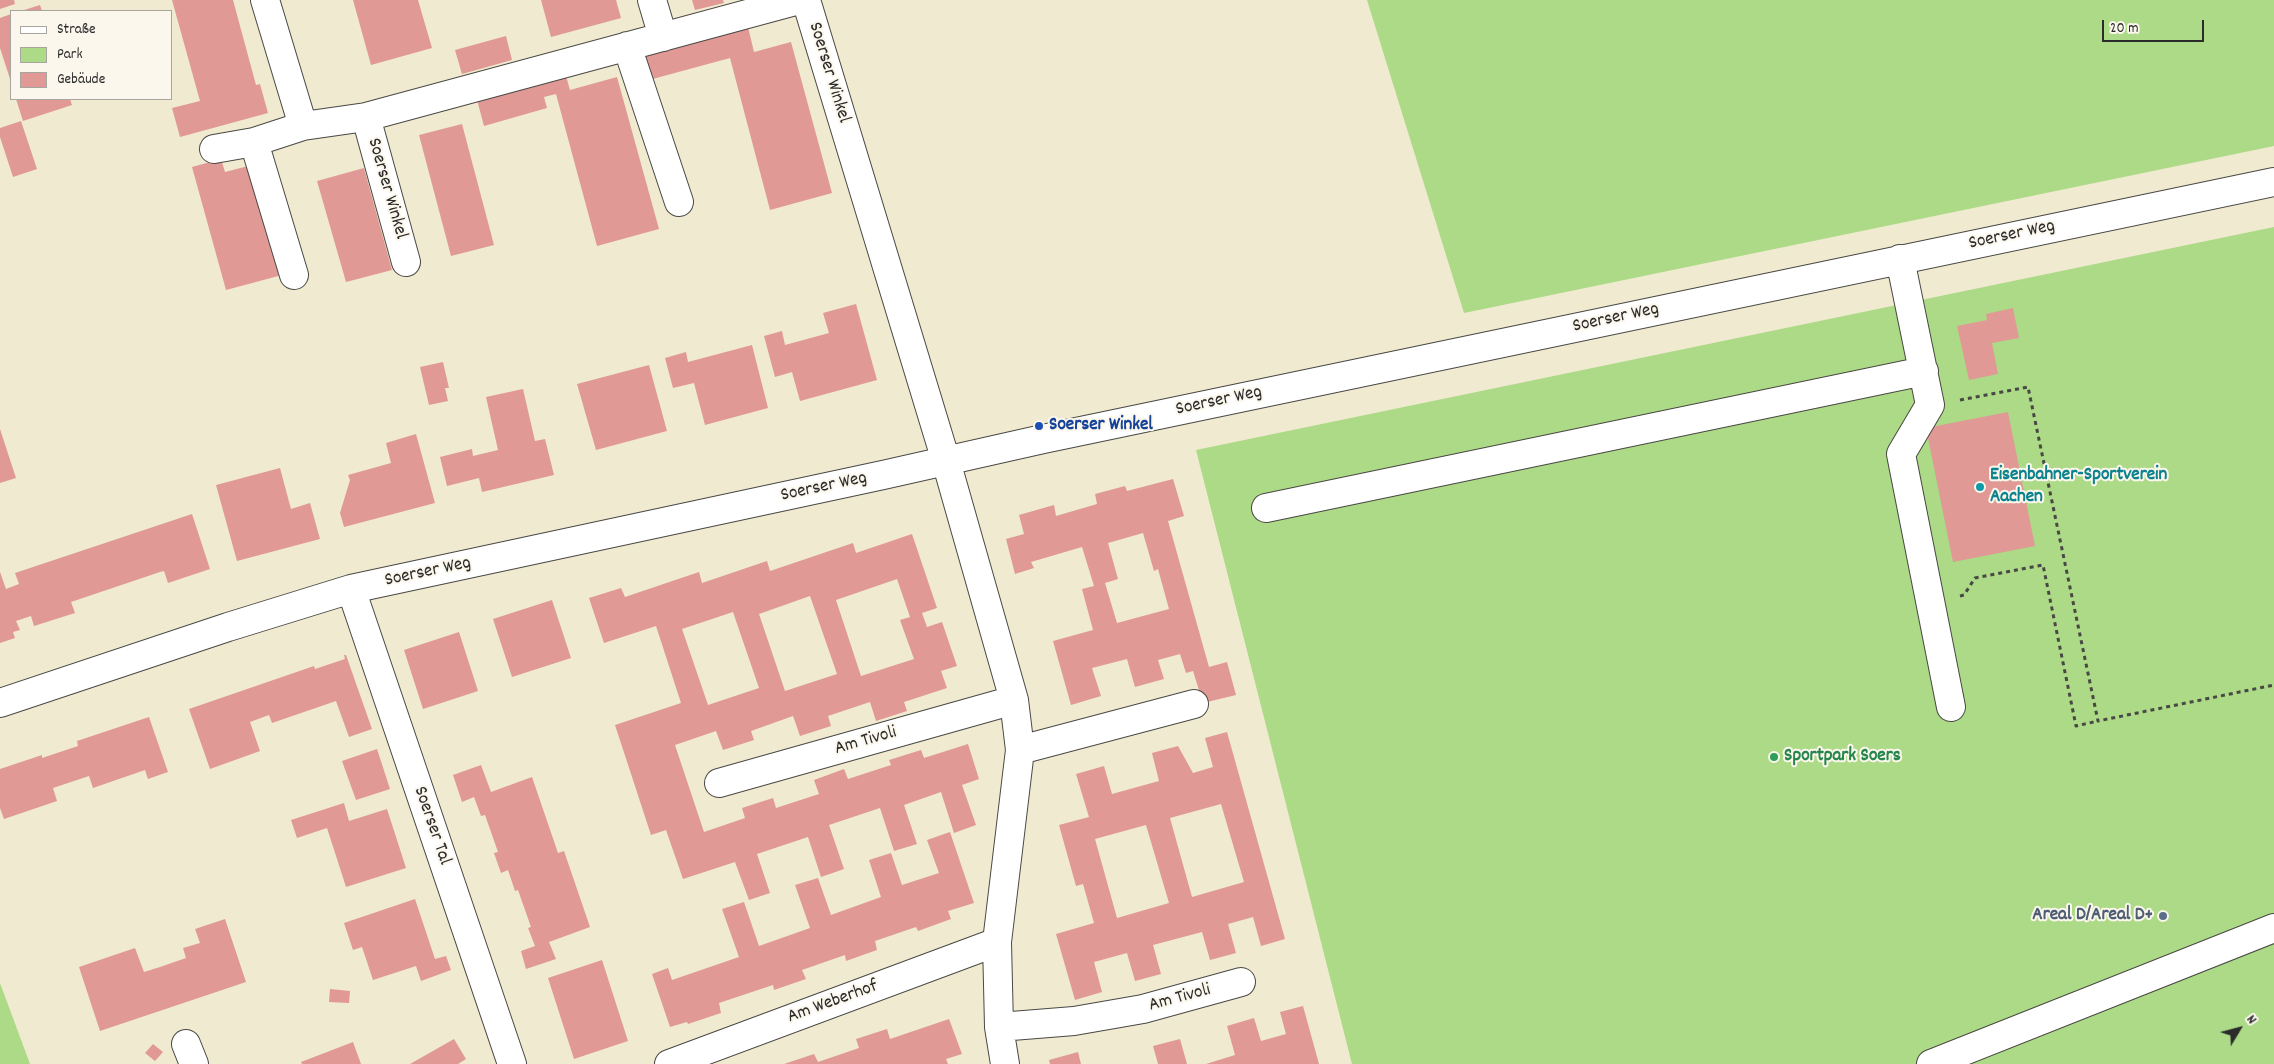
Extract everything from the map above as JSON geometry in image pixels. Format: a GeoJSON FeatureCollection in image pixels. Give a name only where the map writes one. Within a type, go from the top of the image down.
{"type":"FeatureCollection","features":[{"type":"Feature","properties":{"kind":"street"},"geometry":{"type":"LineString","coordinates":[[265,0],[303,126]]}},
{"type":"Feature","properties":{"kind":"street"},"geometry":{"type":"LineString","coordinates":[[652,0],[663,37]]}},
{"type":"Feature","properties":{"kind":"street","name":"Soerser Winkel"},"geometry":{"type":"LineString","coordinates":[[214,149],[254,142],[303,126],[366,117],[800,0]]}},
{"type":"Feature","properties":{"kind":"street","name":"Soerser Winkel"},"geometry":{"type":"LineString","coordinates":[[806,0],[946,461]]}},
{"type":"Feature","properties":{"kind":"street"},"geometry":{"type":"LineString","coordinates":[[627,46],[680,202]]}},
{"type":"Feature","properties":{"kind":"street","name":"Soerser Winkel"},"geometry":{"type":"LineString","coordinates":[[366,117],[406,262]]}},
{"type":"Feature","properties":{"kind":"street"},"geometry":{"type":"LineString","coordinates":[[254,142],[294,275]]}},
{"type":"Feature","properties":{"kind":"street","name":"Soerser Weg"},"geometry":{"type":"LineString","coordinates":[[0,703],[228,626],[351,589],[1043,439],[2274,182]]}},
{"type":"Feature","properties":{"kind":"street"},"geometry":{"type":"LineString","coordinates":[[1900,260],[1930,405],[1901,454],[1950,707]]}},
{"type":"Feature","properties":{"kind":"street"},"geometry":{"type":"LineString","coordinates":[[1266,508],[1924,371]]}},
{"type":"Feature","properties":{"kind":"street"},"geometry":{"type":"LineString","coordinates":[[946,461],[1014,700],[1020,750],[997,942],[999,1027],[1005,1064]]}},
{"type":"Feature","properties":{"kind":"street","name":"Soerser Tal"},"geometry":{"type":"LineString","coordinates":[[351,589],[512,1064]]}},
{"type":"Feature","properties":{"kind":"street","name":"Am Tivoli"},"geometry":{"type":"LineString","coordinates":[[719,783],[1014,700]]}},
{"type":"Feature","properties":{"kind":"street"},"geometry":{"type":"LineString","coordinates":[[1020,750],[1194,704]]}},
{"type":"Feature","properties":{"kind":"street"},"geometry":{"type":"LineString","coordinates":[[1931,1064],[2274,928]]}},
{"type":"Feature","properties":{"kind":"street","name":"Am Weberhof"},"geometry":{"type":"LineString","coordinates":[[669,1064],[997,942]]}},
{"type":"Feature","properties":{"kind":"street","name":"Am Tivoli"},"geometry":{"type":"LineString","coordinates":[[999,1027],[1074,1021],[1143,1009],[1241,982]]}},
{"type":"Feature","properties":{"kind":"path"},"geometry":{"type":"LineString","coordinates":[[1930,405],[2028,387],[2098,721]]}},
{"type":"Feature","properties":{"kind":"path"},"geometry":{"type":"LineString","coordinates":[[1930,602],[1964,595],[1975,578],[2043,565],[2076,726],[2274,684]]}},
{"type":"Feature","properties":{"kind":"green space"},"geometry":{"type":"Polygon","coordinates":[[[1367,0],[2274,0],[2274,146],[1464,313],[1367,0]]]}},
{"type":"Feature","properties":{"kind":"green space","name":"Sportpark Soers"},"geometry":{"type":"Polygon","coordinates":[[[2274,227],[2274,1064],[1352,1064],[1196,450],[2274,227]]]}},
{"type":"Feature","properties":{"kind":"green space"},"geometry":{"type":"Polygon","coordinates":[[[0,983],[30,1064],[0,1064],[0,983]]]}},
{"type":"Feature","properties":{"kind":"building"},"geometry":{"type":"Polygon","coordinates":[[[0,0],[14,0],[15,4],[0,9],[0,0]]]}},
{"type":"Feature","properties":{"kind":"building"},"geometry":{"type":"Polygon","coordinates":[[[172,0],[233,0],[256,85],[260,84],[268,113],[180,137],[172,108],[200,101],[172,0]]]}},
{"type":"Feature","properties":{"kind":"building"},"geometry":{"type":"Polygon","coordinates":[[[353,0],[418,0],[432,48],[371,65],[353,0]]]}},
{"type":"Feature","properties":{"kind":"building"},"geometry":{"type":"Polygon","coordinates":[[[541,0],[616,0],[621,18],[551,37],[541,0]]]}},
{"type":"Feature","properties":{"kind":"building"},"geometry":{"type":"Polygon","coordinates":[[[692,0],[723,0],[724,3],[695,10],[692,0]]]}},
{"type":"Feature","properties":{"kind":"building"},"geometry":{"type":"Polygon","coordinates":[[[40,5],[42,10],[24,10],[40,5]]]}},
{"type":"Feature","properties":{"kind":"building"},"geometry":{"type":"Polygon","coordinates":[[[10,14],[10,79],[0,48],[0,18],[10,14]]]}},
{"type":"Feature","properties":{"kind":"building"},"geometry":{"type":"Polygon","coordinates":[[[748,27],[754,52],[791,42],[832,193],[770,210],[730,58],[649,80],[642,55],[748,27]]]}},
{"type":"Feature","properties":{"kind":"building"},"geometry":{"type":"Polygon","coordinates":[[[506,36],[512,60],[462,74],[455,50],[506,36]]]}},
{"type":"Feature","properties":{"kind":"building"},"geometry":{"type":"Polygon","coordinates":[[[566,76],[570,90],[617,77],[659,229],[597,246],[556,94],[544,97],[547,108],[484,126],[477,100],[566,76]]]}},
{"type":"Feature","properties":{"kind":"building"},"geometry":{"type":"Polygon","coordinates":[[[16,100],[70,100],[72,105],[23,121],[16,100]]]}},
{"type":"Feature","properties":{"kind":"building"},"geometry":{"type":"Polygon","coordinates":[[[21,121],[37,169],[13,177],[0,137],[0,128],[21,121]]]}},
{"type":"Feature","properties":{"kind":"building"},"geometry":{"type":"Polygon","coordinates":[[[462,124],[494,245],[451,256],[419,135],[462,124]]]}},
{"type":"Feature","properties":{"kind":"building"},"geometry":{"type":"Polygon","coordinates":[[[221,159],[225,172],[252,165],[282,275],[226,290],[192,167],[221,159]]]}},
{"type":"Feature","properties":{"kind":"building"},"geometry":{"type":"Polygon","coordinates":[[[364,168],[392,270],[346,282],[317,181],[364,168]]]}},
{"type":"Feature","properties":{"kind":"building"},"geometry":{"type":"Polygon","coordinates":[[[856,304],[877,380],[800,401],[792,372],[775,377],[764,336],[782,331],[785,345],[829,333],[823,313],[856,304]]]}},
{"type":"Feature","properties":{"kind":"building"},"geometry":{"type":"Polygon","coordinates":[[[2013,308],[2019,338],[1992,343],[1998,374],[1969,380],[1957,326],[1987,320],[1986,314],[2013,308]]]}},
{"type":"Feature","properties":{"kind":"building"},"geometry":{"type":"Polygon","coordinates":[[[752,345],[768,408],[705,425],[694,383],[673,388],[665,358],[686,352],[688,362],[752,345]]]}},
{"type":"Feature","properties":{"kind":"building"},"geometry":{"type":"Polygon","coordinates":[[[443,362],[449,388],[445,388],[448,401],[429,405],[420,367],[443,362]]]}},
{"type":"Feature","properties":{"kind":"building"},"geometry":{"type":"Polygon","coordinates":[[[649,365],[667,431],[596,450],[577,384],[649,365]]]}},
{"type":"Feature","properties":{"kind":"building"},"geometry":{"type":"Polygon","coordinates":[[[523,389],[535,441],[545,439],[554,475],[482,492],[479,478],[447,486],[440,457],[472,449],[473,456],[498,450],[486,397],[523,389]]]}},
{"type":"Feature","properties":{"kind":"building","name":"Eisenbahner-Sportverein Aachen"},"geometry":{"type":"Polygon","coordinates":[[[2008,412],[2035,546],[1953,562],[1926,428],[2008,412]]]}},
{"type":"Feature","properties":{"kind":"building"},"geometry":{"type":"Polygon","coordinates":[[[0,429],[16,478],[0,483],[0,429]]]}},
{"type":"Feature","properties":{"kind":"building"},"geometry":{"type":"Polygon","coordinates":[[[416,434],[435,503],[344,527],[340,513],[350,480],[348,475],[391,463],[386,443],[416,434]]]}},
{"type":"Feature","properties":{"kind":"building"},"geometry":{"type":"Polygon","coordinates":[[[280,468],[291,509],[310,503],[320,539],[237,561],[216,485],[280,468]]]}},
{"type":"Feature","properties":{"kind":"building"},"geometry":{"type":"Polygon","coordinates":[[[1173,479],[1184,516],[1168,521],[1209,667],[1227,662],[1236,695],[1203,703],[1193,671],[1186,673],[1180,654],[1158,660],[1164,679],[1135,687],[1127,659],[1092,668],[1101,696],[1071,705],[1053,641],[1093,630],[1082,589],[1094,586],[1082,547],[1031,562],[1034,568],[1015,574],[1006,539],[1024,534],[1019,515],[1054,505],[1056,516],[1097,504],[1095,494],[1125,486],[1127,491],[1173,479]],[[1143,533],[1108,543],[1118,579],[1105,583],[1117,623],[1169,609],[1158,569],[1154,571],[1143,533]]]}},
{"type":"Feature","properties":{"kind":"building"},"geometry":{"type":"Polygon","coordinates":[[[192,514],[210,569],[168,583],[164,571],[160,572],[71,602],[75,613],[34,626],[31,616],[16,621],[20,630],[13,632],[15,638],[0,643],[0,572],[6,589],[19,584],[15,573],[192,514]]]}},
{"type":"Feature","properties":{"kind":"building"},"geometry":{"type":"Polygon","coordinates":[[[912,534],[937,608],[922,613],[927,627],[942,622],[957,666],[941,671],[947,688],[904,702],[907,711],[876,721],[870,702],[828,716],[831,726],[800,736],[793,716],[751,731],[754,740],[723,750],[716,731],[675,745],[704,832],[745,818],[742,808],[773,798],[776,808],[819,794],[814,780],[844,769],[848,779],[891,765],[889,760],[921,750],[924,758],[968,744],[979,779],[962,785],[976,825],[954,833],[941,792],[904,805],[917,844],[894,851],[880,808],[829,825],[844,869],[821,877],[808,837],[757,854],[770,893],[749,900],[735,862],[683,879],[666,830],[651,835],[615,725],[681,703],[656,626],[604,643],[589,598],[621,588],[625,597],[699,572],[702,583],[767,561],[770,571],[853,543],[856,553],[912,534]],[[897,579],[836,600],[861,676],[914,659],[900,620],[910,617],[897,579]],[[810,596],[759,614],[785,691],[837,674],[810,596]],[[733,612],[682,629],[708,705],[759,688],[733,612]]]}},
{"type":"Feature","properties":{"kind":"building"},"geometry":{"type":"Polygon","coordinates":[[[552,600],[571,658],[512,677],[493,619],[552,600]]]}},
{"type":"Feature","properties":{"kind":"building"},"geometry":{"type":"Polygon","coordinates":[[[459,632],[478,691],[423,709],[404,650],[459,632]]]}},
{"type":"Feature","properties":{"kind":"building"},"geometry":{"type":"Polygon","coordinates":[[[344,655],[346,655],[372,729],[349,737],[336,701],[272,723],[269,715],[250,722],[260,751],[210,769],[189,709],[314,666],[315,669],[345,659],[344,655]]]}},
{"type":"Feature","properties":{"kind":"building"},"geometry":{"type":"Polygon","coordinates":[[[149,717],[168,772],[148,779],[145,770],[93,788],[89,776],[53,788],[57,801],[4,819],[0,808],[0,769],[42,755],[42,758],[78,746],[77,741],[149,717]]]}},
{"type":"Feature","properties":{"kind":"building"},"geometry":{"type":"Polygon","coordinates":[[[1227,732],[1285,939],[1261,946],[1253,917],[1228,924],[1236,953],[1210,960],[1202,932],[1153,945],[1161,974],[1135,981],[1127,953],[1094,962],[1102,992],[1075,1000],[1056,934],[1094,923],[1083,884],[1076,886],[1059,825],[1089,817],[1076,774],[1104,766],[1112,794],[1159,781],[1152,753],[1178,746],[1193,773],[1213,767],[1205,738],[1227,732]],[[1221,804],[1170,818],[1192,897],[1244,882],[1221,804]],[[1146,825],[1095,839],[1117,918],[1169,903],[1146,825]]]}},
{"type":"Feature","properties":{"kind":"building"},"geometry":{"type":"Polygon","coordinates":[[[377,749],[390,789],[356,800],[342,761],[377,749]]]}},
{"type":"Feature","properties":{"kind":"building"},"geometry":{"type":"Polygon","coordinates":[[[481,765],[491,792],[532,777],[558,853],[564,851],[590,927],[549,942],[556,959],[526,969],[521,951],[535,946],[528,928],[531,927],[518,890],[515,891],[508,870],[501,873],[494,853],[498,852],[485,815],[481,816],[474,797],[462,802],[453,775],[481,765]]]}},
{"type":"Feature","properties":{"kind":"building"},"geometry":{"type":"Polygon","coordinates":[[[344,803],[349,821],[387,809],[406,868],[346,887],[327,828],[297,838],[291,820],[344,803]]]}},
{"type":"Feature","properties":{"kind":"building"},"geometry":{"type":"Polygon","coordinates":[[[950,832],[974,903],[948,911],[951,919],[918,931],[916,927],[875,941],[877,950],[846,961],[845,955],[802,970],[806,979],[774,990],[773,985],[719,1003],[721,1013],[688,1024],[687,1022],[670,1027],[652,974],[668,968],[672,980],[739,957],[722,909],[744,902],[759,946],[810,928],[795,885],[818,878],[831,915],[881,897],[869,860],[891,853],[902,885],[939,873],[927,840],[950,832]]]}},
{"type":"Feature","properties":{"kind":"building"},"geometry":{"type":"Polygon","coordinates":[[[415,899],[435,959],[446,956],[451,970],[421,981],[416,966],[373,980],[362,947],[353,950],[344,923],[415,899]]]}},
{"type":"Feature","properties":{"kind":"building"},"geometry":{"type":"Polygon","coordinates":[[[225,919],[246,982],[100,1031],[79,967],[135,948],[144,972],[160,967],[186,958],[183,948],[200,943],[195,929],[225,919]]]}},
{"type":"Feature","properties":{"kind":"building"},"geometry":{"type":"Polygon","coordinates":[[[602,960],[628,1041],[574,1059],[548,978],[602,960]]]}},
{"type":"Feature","properties":{"kind":"building"},"geometry":{"type":"Polygon","coordinates":[[[330,989],[350,991],[349,1003],[329,1002],[330,989]]]}},
{"type":"Feature","properties":{"kind":"building"},"geometry":{"type":"Polygon","coordinates":[[[1303,1006],[1319,1064],[1206,1064],[1235,1055],[1227,1026],[1254,1018],[1261,1041],[1286,1034],[1280,1012],[1303,1006]]]}},
{"type":"Feature","properties":{"kind":"building"},"geometry":{"type":"Polygon","coordinates":[[[949,1019],[962,1054],[946,1059],[948,1064],[784,1064],[814,1054],[818,1062],[859,1048],[856,1039],[887,1029],[890,1039],[949,1019]]]}},
{"type":"Feature","properties":{"kind":"building"},"geometry":{"type":"Polygon","coordinates":[[[454,1039],[466,1059],[458,1064],[410,1064],[454,1039]]]}},
{"type":"Feature","properties":{"kind":"building"},"geometry":{"type":"Polygon","coordinates":[[[1180,1039],[1187,1064],[1158,1064],[1153,1046],[1180,1039]]]}},
{"type":"Feature","properties":{"kind":"building"},"geometry":{"type":"Polygon","coordinates":[[[353,1042],[361,1064],[302,1064],[301,1062],[353,1042]]]}},
{"type":"Feature","properties":{"kind":"building"},"geometry":{"type":"Polygon","coordinates":[[[153,1044],[163,1052],[155,1061],[145,1053],[153,1044]]]}},
{"type":"Feature","properties":{"kind":"building"},"geometry":{"type":"Polygon","coordinates":[[[1078,1052],[1081,1064],[1050,1064],[1049,1060],[1078,1052]]]}},
{"type":"Feature","properties":{"kind":"place","name":"Soerser Winkel"},"geometry":{"type":"Point","coordinates":[1039,426]}},
{"type":"Feature","properties":{"kind":"place","name":"Eisenbahner-Sportverein Aachen"},"geometry":{"type":"Point","coordinates":[1980,487]}},
{"type":"Feature","properties":{"kind":"place","name":"Sportpark Soers"},"geometry":{"type":"Point","coordinates":[1774,757]}},
{"type":"Feature","properties":{"kind":"place","name":"Areal D/Areal D+"},"geometry":{"type":"Point","coordinates":[2163,916]}}]}
